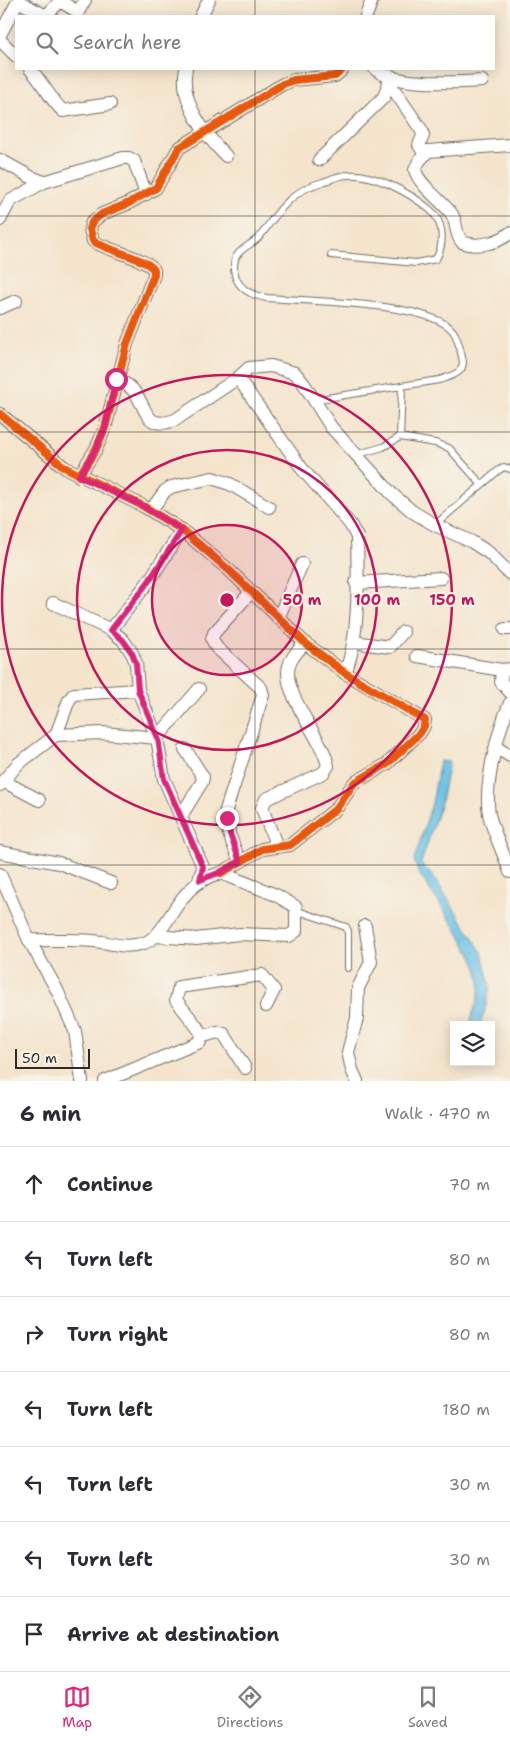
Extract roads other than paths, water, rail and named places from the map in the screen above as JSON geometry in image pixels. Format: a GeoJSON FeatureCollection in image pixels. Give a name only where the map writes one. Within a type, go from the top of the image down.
{"type":"FeatureCollection","features":[{"type":"Feature","properties":{"kind":"street"},"geometry":{"type":"LineString","coordinates":[[2,26],[18,0],[44,15]]}},
{"type":"Feature","properties":{"kind":"street"},"geometry":{"type":"LineString","coordinates":[[47,15],[60,1],[78,12],[85,0]]}},
{"type":"Feature","properties":{"kind":"street"},"geometry":{"type":"LineString","coordinates":[[202,15],[209,0]]}},
{"type":"Feature","properties":{"kind":"street"},"geometry":{"type":"LineString","coordinates":[[366,15],[372,0]]}},
{"type":"Feature","properties":{"kind":"street"},"geometry":{"type":"LineString","coordinates":[[0,40],[15,55]]}},
{"type":"Feature","properties":{"kind":"street"},"geometry":{"type":"LineString","coordinates":[[31,70],[40,79],[58,107],[63,111],[110,104]]}},
{"type":"Feature","properties":{"kind":"street"},"geometry":{"type":"LineString","coordinates":[[186,70],[185,90],[189,103],[205,133],[226,156]]}},
{"type":"Feature","properties":{"kind":"street"},"geometry":{"type":"LineString","coordinates":[[79,476],[96,449],[105,428],[116,379],[127,344],[154,275],[154,270],[147,262],[99,245],[93,241],[90,229],[92,222],[102,214],[156,188],[162,181],[179,148],[283,84],[294,80],[335,76],[342,70]]}},
{"type":"Feature","properties":{"kind":"street"},"geometry":{"type":"LineString","coordinates":[[376,70],[391,80],[422,131],[419,145],[424,154]]}},
{"type":"Feature","properties":{"kind":"street"},"geometry":{"type":"LineString","coordinates":[[391,80],[424,82],[482,81]]}},
{"type":"Feature","properties":{"kind":"street"},"geometry":{"type":"LineString","coordinates":[[318,160],[384,96],[391,80]]}},
{"type":"Feature","properties":{"kind":"street"},"geometry":{"type":"LineString","coordinates":[[424,154],[510,145]]}},
{"type":"Feature","properties":{"kind":"street"},"geometry":{"type":"LineString","coordinates":[[424,154],[415,170],[417,176],[452,214],[456,234],[462,242],[472,245],[489,244],[504,238],[510,233]]}},
{"type":"Feature","properties":{"kind":"street"},"geometry":{"type":"LineString","coordinates":[[0,220],[10,201],[44,182],[129,158],[134,161],[146,194]]}},
{"type":"Feature","properties":{"kind":"street"},"geometry":{"type":"LineString","coordinates":[[0,160],[44,182]]}},
{"type":"Feature","properties":{"kind":"street"},"geometry":{"type":"LineString","coordinates":[[0,308],[16,301]]}},
{"type":"Feature","properties":{"kind":"street"},"geometry":{"type":"LineString","coordinates":[[116,379],[127,384],[134,391],[150,418],[156,424],[164,424],[175,420],[238,378],[249,368],[271,366],[295,373],[331,427],[354,455],[392,494],[413,512],[483,549],[510,574]]}},
{"type":"Feature","properties":{"kind":"street"},"geometry":{"type":"LineString","coordinates":[[238,378],[303,470],[350,524],[357,537],[354,642],[345,673]]}},
{"type":"Feature","properties":{"kind":"street"},"geometry":{"type":"LineString","coordinates":[[0,414],[53,458],[79,476],[151,510],[182,530],[305,643],[345,673],[425,720],[424,726],[387,764],[354,783],[342,801],[327,817],[290,845],[262,849],[221,872],[200,880],[181,897],[155,936],[144,943],[127,947],[102,942],[29,940]]}},
{"type":"Feature","properties":{"kind":"street"},"geometry":{"type":"LineString","coordinates":[[151,510],[159,497],[171,487],[212,478],[230,484],[268,507]]}},
{"type":"Feature","properties":{"kind":"street"},"geometry":{"type":"LineString","coordinates":[[111,630],[149,581],[182,530]]}},
{"type":"Feature","properties":{"kind":"street"},"geometry":{"type":"LineString","coordinates":[[278,618],[302,564]]}},
{"type":"Feature","properties":{"kind":"street"},"geometry":{"type":"LineString","coordinates":[[356,583],[442,578]]}},
{"type":"Feature","properties":{"kind":"street"},"geometry":{"type":"LineString","coordinates":[[240,862],[230,834],[226,810],[263,695],[261,688],[216,647],[212,639],[214,633],[251,592]]}},
{"type":"Feature","properties":{"kind":"street"},"geometry":{"type":"LineString","coordinates":[[53,603],[111,630],[123,640],[132,653],[136,663],[138,690],[158,738],[164,779],[203,867],[200,880]]}},
{"type":"Feature","properties":{"kind":"street"},"geometry":{"type":"LineString","coordinates":[[354,642],[390,647],[403,632]]}},
{"type":"Feature","properties":{"kind":"street"},"geometry":{"type":"LineString","coordinates":[[277,848],[262,808],[263,803],[266,799],[323,773],[328,766],[327,757],[308,727],[288,673],[292,659],[305,643]]}},
{"type":"Feature","properties":{"kind":"street"},"geometry":{"type":"LineString","coordinates":[[417,656],[506,669],[502,682],[510,692]]}},
{"type":"Feature","properties":{"kind":"street"},"geometry":{"type":"LineString","coordinates":[[158,738],[199,689]]}},
{"type":"Feature","properties":{"kind":"street"},"geometry":{"type":"LineString","coordinates":[[39,800],[2,783],[18,764],[56,735],[69,700],[74,694],[138,690]]}},
{"type":"Feature","properties":{"kind":"street"},"geometry":{"type":"LineString","coordinates":[[510,703],[491,774],[489,813],[507,851],[510,872]]}},
{"type":"Feature","properties":{"kind":"street"},"geometry":{"type":"LineString","coordinates":[[56,735],[103,733],[158,738]]}},
{"type":"Feature","properties":{"kind":"street"},"geometry":{"type":"LineString","coordinates":[[497,748],[510,756]]}},
{"type":"Feature","properties":{"kind":"street"},"geometry":{"type":"LineString","coordinates":[[181,816],[202,782],[203,777],[185,749]]}},
{"type":"Feature","properties":{"kind":"street"},"geometry":{"type":"LineString","coordinates":[[0,852],[59,863],[111,884]]}},
{"type":"Feature","properties":{"kind":"street"},"geometry":{"type":"LineString","coordinates":[[155,936],[196,939],[239,934],[289,936],[296,931],[298,911],[296,908],[276,895],[221,872]]}},
{"type":"Feature","properties":{"kind":"street"},"geometry":{"type":"LineString","coordinates":[[0,874],[4,893],[57,990],[75,1031],[82,1081]]}},
{"type":"Feature","properties":{"kind":"street"},"geometry":{"type":"LineString","coordinates":[[357,1081],[352,1070],[348,1052],[357,1018],[358,988],[371,962],[365,926]]}},
{"type":"Feature","properties":{"kind":"street"},"geometry":{"type":"LineString","coordinates":[[201,1037],[201,1032],[176,1000],[179,987],[262,975],[274,990],[266,1006]]}},
{"type":"Feature","properties":{"kind":"street"},"geometry":{"type":"LineString","coordinates":[[105,1081],[194,1045],[201,1037],[216,1032],[224,1034],[245,1068]]}},
{"type":"Feature","properties":{"kind":"lane"},"geometry":{"type":"LineString","coordinates":[[313,400],[402,388],[439,380],[457,374],[462,368],[463,360],[452,331],[428,315],[402,310],[256,296],[241,288],[236,280],[234,260],[238,254],[258,238],[278,212],[301,190],[349,175],[370,177],[415,199],[433,211],[439,223],[442,238],[440,252],[436,259],[428,262],[416,263],[331,255]]}},
{"type":"Feature","properties":{"kind":"lane"},"geometry":{"type":"LineString","coordinates":[[400,437],[402,388]]}},
{"type":"Feature","properties":{"kind":"lane"},"geometry":{"type":"LineString","coordinates":[[354,455],[383,447],[400,437],[435,443],[449,448],[481,484]]}},
{"type":"Feature","properties":{"kind":"lane"},"geometry":{"type":"LineString","coordinates":[[435,525],[499,470],[504,468],[510,469]]}},
{"type":"Feature","properties":{"kind":"lane"},"geometry":{"type":"LineString","coordinates":[[298,911],[346,927],[348,931],[348,968]]}},
{"type":"Feature","properties":{"kind":"water"},"geometry":{"type":"Polygon","coordinates":[[[440,761],[449,762],[441,802],[421,863],[435,879],[482,952],[490,986],[481,1021],[470,1021],[477,1001],[480,982],[476,966],[462,939],[418,872],[414,860],[432,803],[440,761]]]}}]}
